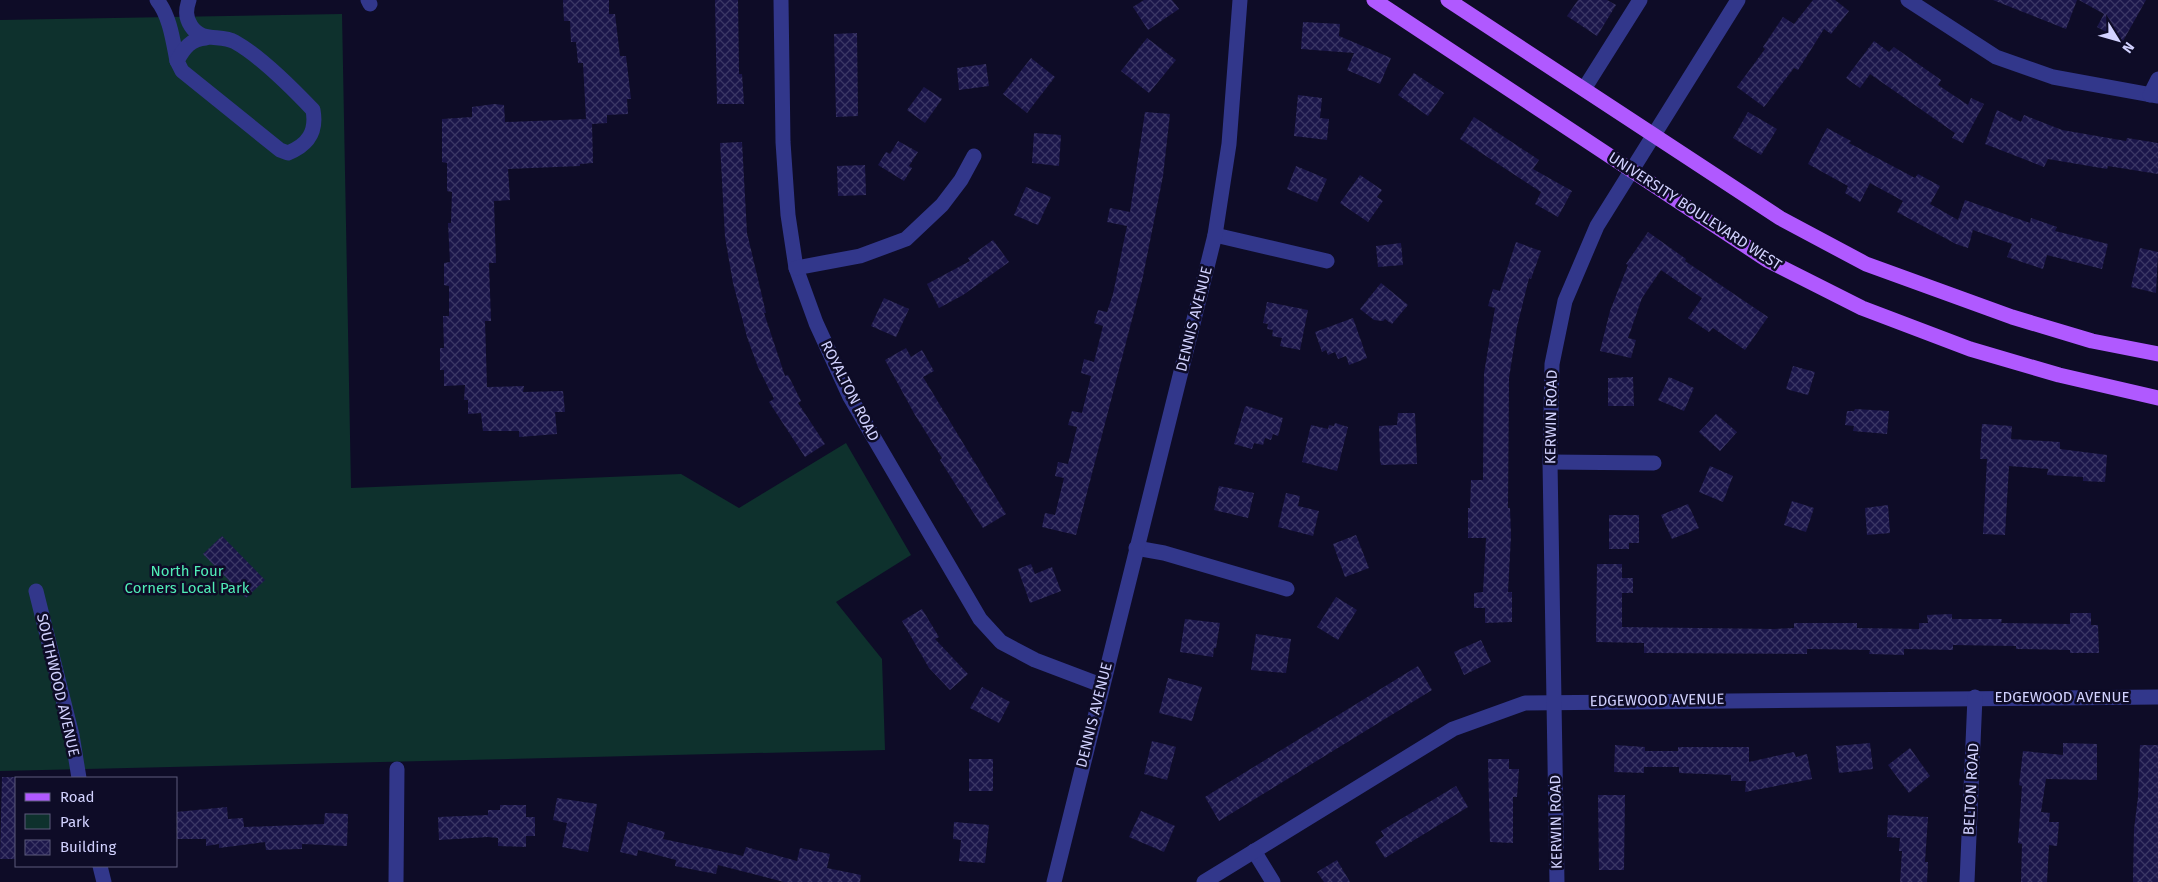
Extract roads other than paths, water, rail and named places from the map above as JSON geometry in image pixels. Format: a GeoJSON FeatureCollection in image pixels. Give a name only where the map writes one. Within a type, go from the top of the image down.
{"type":"FeatureCollection","features":[{"type":"Feature","properties":{"kind":"main road","name":"UNIVERSITY BOULEVARD WEST"},"geometry":{"type":"LineString","coordinates":[[1374,0],[1767,260],[1862,308],[1970,349],[2059,375],[2158,398]]}},
{"type":"Feature","properties":{"kind":"main road"},"geometry":{"type":"LineString","coordinates":[[1448,0],[1780,218],[1866,264],[2021,320],[2092,341],[2158,354]]}},
{"type":"Feature","properties":{"kind":"street"},"geometry":{"type":"LineString","coordinates":[[157,0],[162,6],[177,61],[182,71],[280,150],[288,153],[303,145],[315,127],[313,110],[244,47],[230,39],[196,39],[184,48],[177,61]]}},
{"type":"Feature","properties":{"kind":"street"},"geometry":{"type":"LineString","coordinates":[[189,0],[186,10],[191,26],[206,38]]}},
{"type":"Feature","properties":{"kind":"street","name":"ROYALTON ROAD"},"geometry":{"type":"LineString","coordinates":[[781,0],[783,142],[788,215],[796,268],[816,323],[850,397],[980,619],[1001,642],[1035,660],[1101,685]]}},
{"type":"Feature","properties":{"kind":"street","name":"DENNIS AVENUE"},"geometry":{"type":"LineString","coordinates":[[1054,882],[1101,685],[1215,235],[1230,144],[1240,0]]}},
{"type":"Feature","properties":{"kind":"street"},"geometry":{"type":"LineString","coordinates":[[1584,89],[1640,0]]}},
{"type":"Feature","properties":{"kind":"street","name":"KERWIN ROAD"},"geometry":{"type":"LineString","coordinates":[[1557,882],[1550,462],[1552,364],[1565,301],[1597,226],[1738,0]]}},
{"type":"Feature","properties":{"kind":"street"},"geometry":{"type":"LineString","coordinates":[[1908,0],[1996,57],[2053,77],[2154,95],[2158,79]]}},
{"type":"Feature","properties":{"kind":"street"},"geometry":{"type":"LineString","coordinates":[[796,268],[860,256],[906,239],[942,205],[961,180],[974,156]]}},
{"type":"Feature","properties":{"kind":"street"},"geometry":{"type":"LineString","coordinates":[[1215,235],[1327,262]]}},
{"type":"Feature","properties":{"kind":"street"},"geometry":{"type":"LineString","coordinates":[[1550,462],[1654,463]]}},
{"type":"Feature","properties":{"kind":"street"},"geometry":{"type":"LineString","coordinates":[[1136,548],[1164,553],[1287,589]]}},
{"type":"Feature","properties":{"kind":"street","name":"SOUTHWOOD AVENUE"},"geometry":{"type":"LineString","coordinates":[[36,591],[72,735],[79,777]]}},
{"type":"Feature","properties":{"kind":"street","name":"EDGEWOOD AVENUE"},"geometry":{"type":"LineString","coordinates":[[1204,882],[1453,730],[1525,703],[1553,701],[1975,697],[2158,697]]}},
{"type":"Feature","properties":{"kind":"street","name":"BELTON ROAD"},"geometry":{"type":"LineString","coordinates":[[1967,882],[1975,697]]}},
{"type":"Feature","properties":{"kind":"street"},"geometry":{"type":"LineString","coordinates":[[396,769],[396,882]]}},
{"type":"Feature","properties":{"kind":"street"},"geometry":{"type":"LineString","coordinates":[[1254,851],[1273,882]]}},
{"type":"Feature","properties":{"kind":"street"},"geometry":{"type":"LineString","coordinates":[[100,867],[104,882]]}},
{"type":"Feature","properties":{"kind":"park label","name":"North Four Corners Local Park"},"geometry":{"type":"Point","coordinates":[187,580]}}]}
